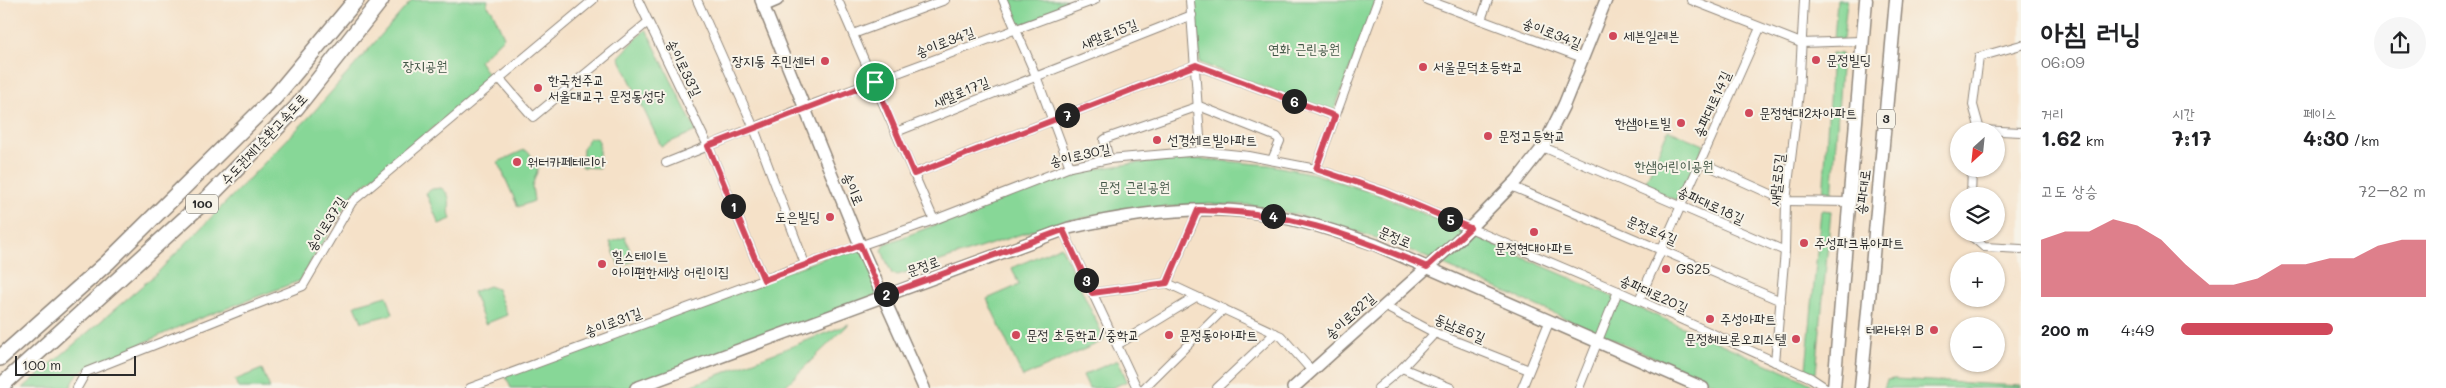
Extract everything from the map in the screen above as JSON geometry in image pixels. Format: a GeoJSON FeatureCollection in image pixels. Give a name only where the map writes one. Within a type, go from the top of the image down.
{"type":"FeatureCollection","features":[{"type":"Feature","properties":{"kind":"highway","name":"수도권제1순환고속도로"},"geometry":{"type":"LineString","coordinates":[[0,358],[108,262],[275,97],[356,0]]}},
{"type":"Feature","properties":{"kind":"highway","name":"수도권제1순환고속도로"},"geometry":{"type":"LineString","coordinates":[[0,387],[210,196],[296,108],[382,0]]}},
{"type":"Feature","properties":{"kind":"main road","name":"송파대로"},"geometry":{"type":"LineString","coordinates":[[1834,388],[1850,202],[1861,41],[1866,0]]}},
{"type":"Feature","properties":{"kind":"main road","name":"송파대로"},"geometry":{"type":"LineString","coordinates":[[1861,388],[1896,0]]}},
{"type":"Feature","properties":{"kind":"street","name":"송이로37길"},"geometry":{"type":"LineString","coordinates":[[77,388],[86,372],[303,286],[352,202],[593,0]]}},
{"type":"Feature","properties":{"kind":"street","name":"송이로33길"},"geometry":{"type":"LineString","coordinates":[[638,0],[708,146]]}},
{"type":"Feature","properties":{"kind":"street"},"geometry":{"type":"LineString","coordinates":[[697,0],[754,128],[805,264]]}},
{"type":"Feature","properties":{"kind":"street"},"geometry":{"type":"LineString","coordinates":[[762,3],[777,0]]}},
{"type":"Feature","properties":{"kind":"street"},"geometry":{"type":"LineString","coordinates":[[838,0],[934,220]]}},
{"type":"Feature","properties":{"kind":"street"},"geometry":{"type":"LineString","coordinates":[[853,34],[945,0]]}},
{"type":"Feature","properties":{"kind":"street"},"geometry":{"type":"LineString","coordinates":[[1003,0],[1036,76],[1070,167]]}},
{"type":"Feature","properties":{"kind":"street","name":"송이로34길"},"geometry":{"type":"LineString","coordinates":[[803,108],[1095,0]]}},
{"type":"Feature","properties":{"kind":"street"},"geometry":{"type":"LineString","coordinates":[[1190,0],[1201,151]]}},
{"type":"Feature","properties":{"kind":"street"},"geometry":{"type":"LineString","coordinates":[[1316,169],[1378,0]]}},
{"type":"Feature","properties":{"kind":"street","name":"송이로34길"},"geometry":{"type":"LineString","coordinates":[[1427,0],[1583,58]]}},
{"type":"Feature","properties":{"kind":"street"},"geometry":{"type":"LineString","coordinates":[[1481,20],[1488,0]]}},
{"type":"Feature","properties":{"kind":"street"},"geometry":{"type":"LineString","coordinates":[[1427,267],[1470,228],[1511,186],[1543,147],[1564,105],[1606,0]]}},
{"type":"Feature","properties":{"kind":"street"},"geometry":{"type":"LineString","coordinates":[[1690,0],[1801,43],[1861,41]]}},
{"type":"Feature","properties":{"kind":"street","name":"새말로5길"},"geometry":{"type":"LineString","coordinates":[[1775,362],[1785,251],[1786,201],[1799,92],[1804,0]]}},
{"type":"Feature","properties":{"kind":"street","name":"송이로"},"geometry":{"type":"LineString","coordinates":[[762,3],[860,245],[924,388]]}},
{"type":"Feature","properties":{"kind":"street","name":"새말로15길"},"geometry":{"type":"LineString","coordinates":[[1036,76],[1192,15]]}},
{"type":"Feature","properties":{"kind":"street"},"geometry":{"type":"LineString","coordinates":[[500,79],[533,117],[648,22]]}},
{"type":"Feature","properties":{"kind":"street","name":"송파대로14길"},"geometry":{"type":"LineString","coordinates":[[1639,300],[1760,28]]}},
{"type":"Feature","properties":{"kind":"street"},"geometry":{"type":"LineString","coordinates":[[1978,122],[1973,105],[1979,57],[2021,45]]}},
{"type":"Feature","properties":{"kind":"street"},"geometry":{"type":"LineString","coordinates":[[914,174],[1196,65],[1335,116]]}},
{"type":"Feature","properties":{"kind":"street","name":"새말로17길"},"geometry":{"type":"LineString","coordinates":[[896,132],[1036,76]]}},
{"type":"Feature","properties":{"kind":"street"},"geometry":{"type":"LineString","coordinates":[[1109,159],[1104,145],[1104,140],[1107,138],[1199,106],[1277,137],[1280,141],[1272,160]]}},
{"type":"Feature","properties":{"kind":"street"},"geometry":{"type":"LineString","coordinates":[[666,163],[803,108]]}},
{"type":"Feature","properties":{"kind":"street"},"geometry":{"type":"LineString","coordinates":[[2005,132],[2021,132]]}},
{"type":"Feature","properties":{"kind":"street"},"geometry":{"type":"LineString","coordinates":[[708,146],[764,280]]}},
{"type":"Feature","properties":{"kind":"street","name":"송파대로18길"},"geometry":{"type":"LineString","coordinates":[[1543,147],[1785,251]]}},
{"type":"Feature","properties":{"kind":"street","name":"송이로30길"},"geometry":{"type":"LineString","coordinates":[[860,245],[934,220],[1070,167],[1109,159],[1201,151],[1272,160],[1316,169],[1385,192],[1470,228]]}},
{"type":"Feature","properties":{"kind":"street"},"geometry":{"type":"LineString","coordinates":[[1700,162],[1786,201],[1850,202]]}},
{"type":"Feature","properties":{"kind":"street","name":"문정로4길"},"geometry":{"type":"LineString","coordinates":[[1511,186],[1781,301]]}},
{"type":"Feature","properties":{"kind":"street"},"geometry":{"type":"LineString","coordinates":[[1167,283],[1198,210]]}},
{"type":"Feature","properties":{"kind":"street","name":"문정로"},"geometry":{"type":"LineString","coordinates":[[636,388],[1063,230],[1108,219],[1158,211],[1198,210],[1252,212],[1302,221],[1376,245],[1703,388]]}},
{"type":"Feature","properties":{"kind":"street","name":"송파대로20길"},"geometry":{"type":"LineString","coordinates":[[1470,228],[1639,300],[1811,378],[1826,388]]}},
{"type":"Feature","properties":{"kind":"street"},"geometry":{"type":"LineString","coordinates":[[1063,230],[1137,388]]}},
{"type":"Feature","properties":{"kind":"street"},"geometry":{"type":"LineString","coordinates":[[1978,242],[1984,247],[2021,249]]}},
{"type":"Feature","properties":{"kind":"street","name":"송이로31길"},"geometry":{"type":"LineString","coordinates":[[470,388],[860,245]]}},
{"type":"Feature","properties":{"kind":"street","name":"송이로32길"},"geometry":{"type":"LineString","coordinates":[[1293,388],[1427,267]]}},
{"type":"Feature","properties":{"kind":"street"},"geometry":{"type":"LineString","coordinates":[[1092,293],[1167,283],[1280,336],[1312,371]]}},
{"type":"Feature","properties":{"kind":"street"},"geometry":{"type":"LineString","coordinates":[[1579,388],[1618,291]]}},
{"type":"Feature","properties":{"kind":"street"},"geometry":{"type":"LineString","coordinates":[[1117,346],[1196,297]]}},
{"type":"Feature","properties":{"kind":"street","name":"동남로6길"},"geometry":{"type":"LineString","coordinates":[[1384,306],[1435,332],[1529,370]]}},
{"type":"Feature","properties":{"kind":"street"},"geometry":{"type":"LineString","coordinates":[[1144,388],[1224,309]]}},
{"type":"Feature","properties":{"kind":"street"},"geometry":{"type":"LineString","coordinates":[[1522,388],[1550,320]]}},
{"type":"Feature","properties":{"kind":"street"},"geometry":{"type":"LineString","coordinates":[[1378,388],[1402,368],[1435,332]]}},
{"type":"Feature","properties":{"kind":"street"},"geometry":{"type":"LineString","coordinates":[[1217,388],[1275,333]]}},
{"type":"Feature","properties":{"kind":"street"},"geometry":{"type":"LineString","coordinates":[[1402,368],[1451,388]]}},
{"type":"Feature","properties":{"kind":"green space","name":"장지공원"},"geometry":{"type":"Polygon","coordinates":[[[412,0],[488,0],[487,5],[492,10],[504,37],[479,61],[492,80],[352,195],[299,281],[185,324],[78,373],[70,388],[23,388],[157,273],[311,115],[412,0]]]}},
{"type":"Feature","properties":{"kind":"green space"},"geometry":{"type":"Polygon","coordinates":[[[1005,0],[1066,0],[1069,8],[1017,27],[1005,0]]]}},
{"type":"Feature","properties":{"kind":"green space","name":"연화 근린공원"},"geometry":{"type":"Polygon","coordinates":[[[1194,0],[1376,0],[1333,113],[1200,63],[1194,0]]]}},
{"type":"Feature","properties":{"kind":"green space"},"geometry":{"type":"Polygon","coordinates":[[[1837,0],[1847,0],[1843,40],[1834,40],[1837,0]]]}},
{"type":"Feature","properties":{"kind":"green space"},"geometry":{"type":"Polygon","coordinates":[[[646,29],[696,131],[661,146],[619,57],[646,29]]]}},
{"type":"Feature","properties":{"kind":"green space"},"geometry":{"type":"Polygon","coordinates":[[[1832,53],[1842,54],[1832,199],[1823,199],[1832,53]]]}},
{"type":"Feature","properties":{"kind":"green space","name":"한샘어린이공원"},"geometry":{"type":"Polygon","coordinates":[[[1668,130],[1704,145],[1680,202],[1644,186],[1668,130]]]}},
{"type":"Feature","properties":{"kind":"green space"},"geometry":{"type":"Polygon","coordinates":[[[589,138],[596,138],[599,141],[599,168],[582,167],[583,148],[589,138]]]}},
{"type":"Feature","properties":{"kind":"green space"},"geometry":{"type":"Polygon","coordinates":[[[524,150],[529,152],[538,169],[532,186],[534,201],[518,207],[498,162],[524,150]]]}},
{"type":"Feature","properties":{"kind":"green space","name":"문정 근린공원"},"geometry":{"type":"Polygon","coordinates":[[[1201,159],[1270,165],[1315,174],[1385,197],[1799,378],[1815,388],[1724,388],[1396,244],[1311,218],[1252,205],[1201,204],[1061,221],[898,275],[892,274],[882,251],[885,244],[1074,172],[1137,163],[1201,159]]]}},
{"type":"Feature","properties":{"kind":"green space"},"geometry":{"type":"Polygon","coordinates":[[[441,188],[449,198],[451,219],[439,224],[426,193],[432,189],[441,188]]]}},
{"type":"Feature","properties":{"kind":"green space"},"geometry":{"type":"Polygon","coordinates":[[[1821,210],[1831,211],[1816,373],[1806,369],[1821,210]]]}},
{"type":"Feature","properties":{"kind":"green space"},"geometry":{"type":"Polygon","coordinates":[[[625,237],[634,261],[619,266],[610,242],[625,237]]]}},
{"type":"Feature","properties":{"kind":"green space"},"geometry":{"type":"Polygon","coordinates":[[[860,245],[882,296],[636,388],[511,388],[505,375],[860,245]]]}},
{"type":"Feature","properties":{"kind":"green space"},"geometry":{"type":"Polygon","coordinates":[[[1061,246],[1105,340],[1023,377],[987,299],[1019,285],[1012,268],[1061,246]]]}},
{"type":"Feature","properties":{"kind":"green space"},"geometry":{"type":"Polygon","coordinates":[[[489,286],[497,289],[507,315],[485,324],[473,292],[489,286]]]}},
{"type":"Feature","properties":{"kind":"green space"},"geometry":{"type":"Polygon","coordinates":[[[387,296],[393,314],[362,322],[355,305],[387,296]]]}},
{"type":"Feature","properties":{"kind":"green space"},"geometry":{"type":"Polygon","coordinates":[[[849,324],[783,388],[685,388],[849,324]]]}},
{"type":"Feature","properties":{"kind":"green space"},"geometry":{"type":"Polygon","coordinates":[[[1118,360],[1127,381],[1112,388],[1089,388],[1083,375],[1118,360]]]}},
{"type":"Feature","properties":{"kind":"green space"},"geometry":{"type":"Polygon","coordinates":[[[262,369],[270,388],[238,388],[235,380],[262,369]]]}},
{"type":"Feature","properties":{"kind":"green space"},"geometry":{"type":"Polygon","coordinates":[[[1887,380],[2021,386],[2021,388],[1884,388],[1887,380]]]}},
{"type":"Feature","properties":{"kind":"place","name":"세븐일레븐"},"geometry":{"type":"Point","coordinates":[1613,36]}},
{"type":"Feature","properties":{"kind":"place","name":"문정빌딩"},"geometry":{"type":"Point","coordinates":[1816,60]}},
{"type":"Feature","properties":{"kind":"place","name":"장지동 주민센터"},"geometry":{"type":"Point","coordinates":[825,61]}},
{"type":"Feature","properties":{"kind":"place","name":"서울문덕초등학교"},"geometry":{"type":"Point","coordinates":[1423,67]}},
{"type":"Feature","properties":{"kind":"place","name":"한국천주교 서울대교구 문정동성당"},"geometry":{"type":"Point","coordinates":[538,88]}},
{"type":"Feature","properties":{"kind":"place","name":"문정현대2차아파트"},"geometry":{"type":"Point","coordinates":[1749,113]}},
{"type":"Feature","properties":{"kind":"place","name":"한샘아트빌"},"geometry":{"type":"Point","coordinates":[1681,123]}},
{"type":"Feature","properties":{"kind":"place","name":"문정고등학교"},"geometry":{"type":"Point","coordinates":[1488,136]}},
{"type":"Feature","properties":{"kind":"place","name":"선경쉐르빌아파트"},"geometry":{"type":"Point","coordinates":[1157,140]}},
{"type":"Feature","properties":{"kind":"place","name":"워터카페테리아"},"geometry":{"type":"Point","coordinates":[517,162]}},
{"type":"Feature","properties":{"kind":"place","name":"도은빌딩"},"geometry":{"type":"Point","coordinates":[830,217]}},
{"type":"Feature","properties":{"kind":"place","name":"문정현대아파트"},"geometry":{"type":"Point","coordinates":[1534,232]}},
{"type":"Feature","properties":{"kind":"place","name":"주성파크뷰아파트"},"geometry":{"type":"Point","coordinates":[1804,243]}},
{"type":"Feature","properties":{"kind":"place","name":"힐스테이트 아이편한세상 어린이집"},"geometry":{"type":"Point","coordinates":[602,264]}},
{"type":"Feature","properties":{"kind":"place","name":"GS25"},"geometry":{"type":"Point","coordinates":[1666,269]}},
{"type":"Feature","properties":{"kind":"place","name":"주성아파트"},"geometry":{"type":"Point","coordinates":[1710,319]}},
{"type":"Feature","properties":{"kind":"place","name":"테라타워 B"},"geometry":{"type":"Point","coordinates":[1934,330]}},
{"type":"Feature","properties":{"kind":"place","name":"문정 초등학교/중학교"},"geometry":{"type":"Point","coordinates":[1016,335]}},
{"type":"Feature","properties":{"kind":"place","name":"문정동아아파트"},"geometry":{"type":"Point","coordinates":[1169,335]}},
{"type":"Feature","properties":{"kind":"place","name":"문정헤브론오피스텔"},"geometry":{"type":"Point","coordinates":[1796,339]}},
{"type":"Feature","properties":{"kind":"route"},"geometry":{"type":"LineString","coordinates":[[1196,65],[1335,116],[1316,169],[1385,192],[1470,228],[1427,267],[1376,245],[1302,221],[1252,212],[1198,210],[1167,283],[1092,293],[1063,230],[882,296],[860,245],[764,280],[708,146],[875,82],[914,174],[1196,65]]}}]}
